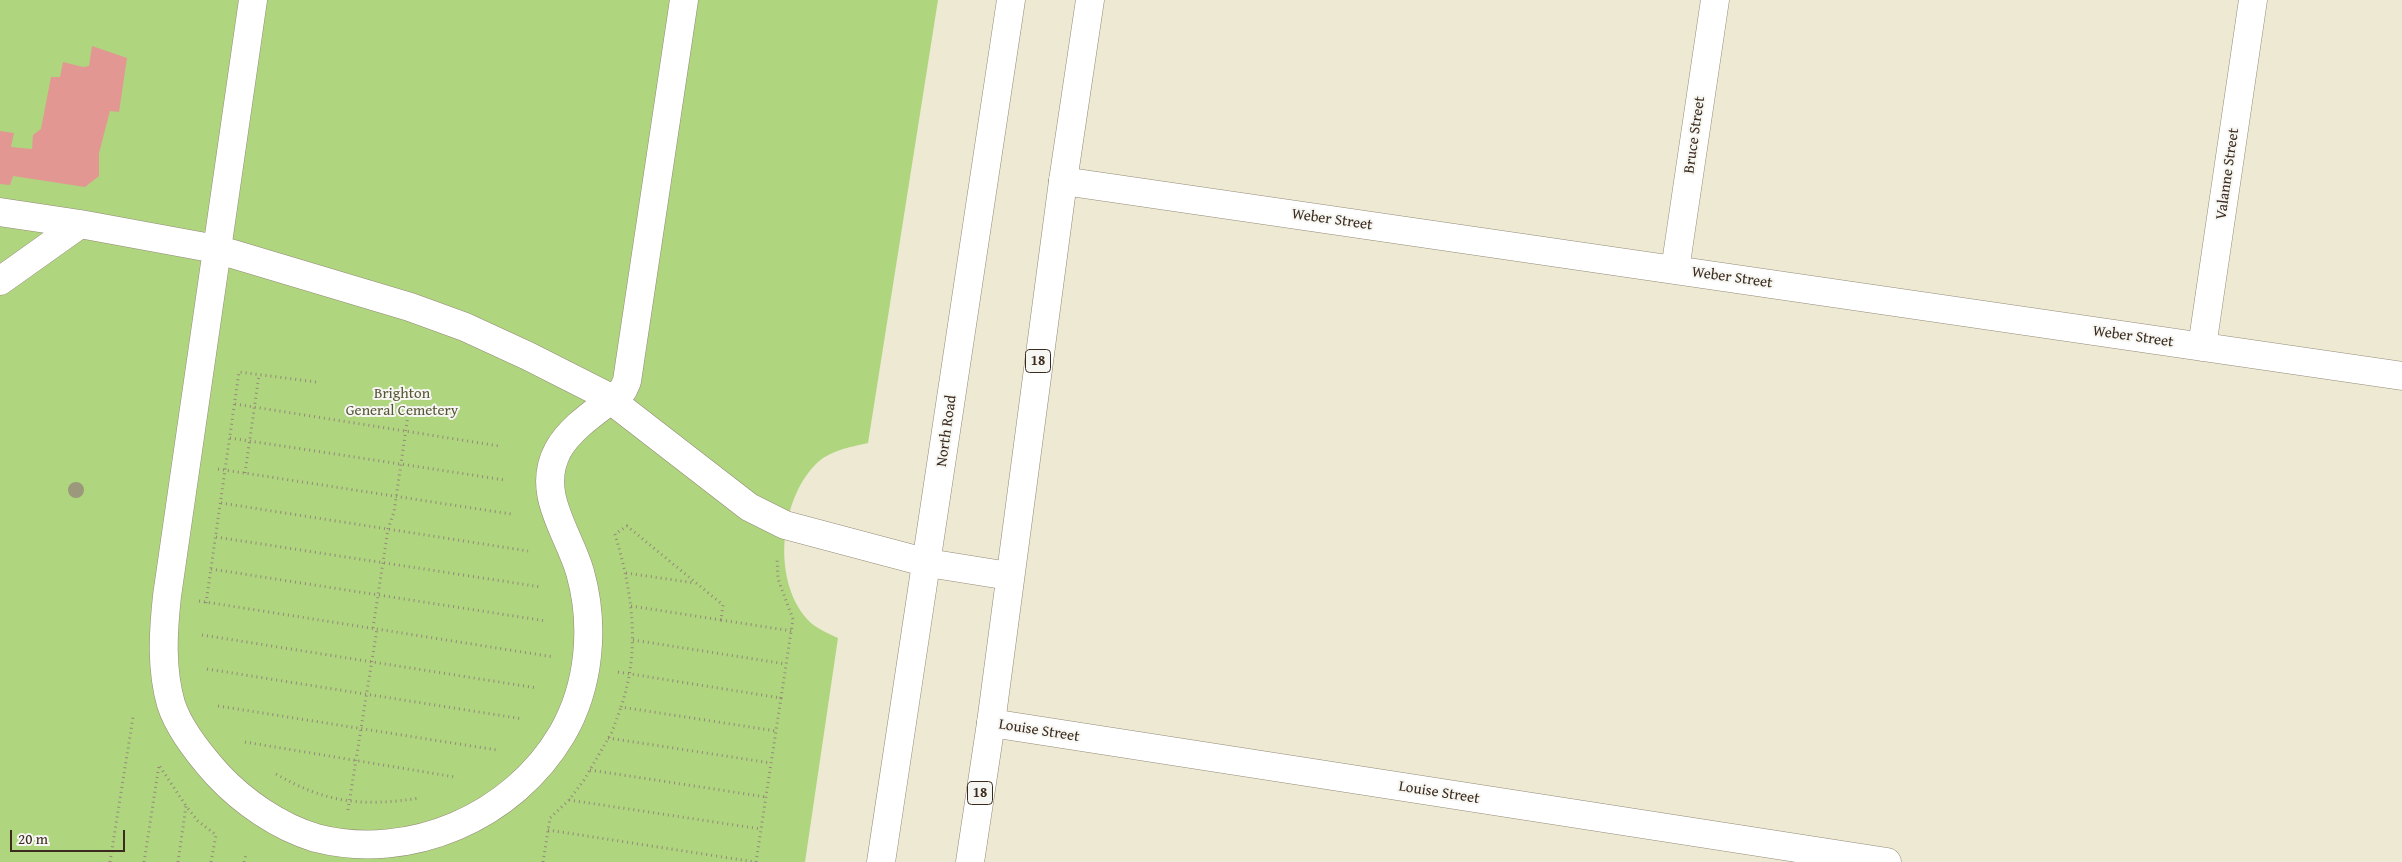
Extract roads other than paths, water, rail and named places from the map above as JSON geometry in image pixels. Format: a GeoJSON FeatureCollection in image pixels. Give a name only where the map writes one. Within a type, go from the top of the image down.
{"type":"FeatureCollection","features":[{"type":"Feature","properties":{"kind":"main road"},"geometry":{"type":"LineString","coordinates":[[253,0],[167,596],[163,642],[164,677],[172,707],[190,740],[210,767],[232,790],[258,810],[315,838],[379,844],[421,839],[466,823],[493,808],[518,789],[550,752],[574,707],[586,664],[588,631],[581,575],[552,501],[550,477],[558,449],[572,432],[623,390],[631,365],[684,0]]}},
{"type":"Feature","properties":{"kind":"main road","name":"North Road"},"geometry":{"type":"LineString","coordinates":[[881,862],[928,563],[1011,0]]}},
{"type":"Feature","properties":{"kind":"main road","name":"18"},"geometry":{"type":"LineString","coordinates":[[970,862],[991,724],[1009,576],[1063,180],[1090,0]]}},
{"type":"Feature","properties":{"kind":"main road","name":"Bruce Street"},"geometry":{"type":"LineString","coordinates":[[1675,270],[1715,0]]}},
{"type":"Feature","properties":{"kind":"main road","name":"Valanne Street"},"geometry":{"type":"LineString","coordinates":[[2202,348],[2253,0]]}},
{"type":"Feature","properties":{"kind":"main road","name":"Weber Street"},"geometry":{"type":"LineString","coordinates":[[1063,180],[2402,376]]}},
{"type":"Feature","properties":{"kind":"main road"},"geometry":{"type":"LineString","coordinates":[[0,212],[80,224],[216,249],[410,307],[465,327],[603,394],[749,507],[781,524],[928,563],[1009,576]]}},
{"type":"Feature","properties":{"kind":"main road"},"geometry":{"type":"LineString","coordinates":[[0,281],[80,224]]}},
{"type":"Feature","properties":{"kind":"main road","name":"Louise Street"},"geometry":{"type":"LineString","coordinates":[[991,724],[1887,862]]}},
{"type":"Feature","properties":{"kind":"park label","name":"Brighton General Cemetery"},"geometry":{"type":"Point","coordinates":[402,402]}}]}
